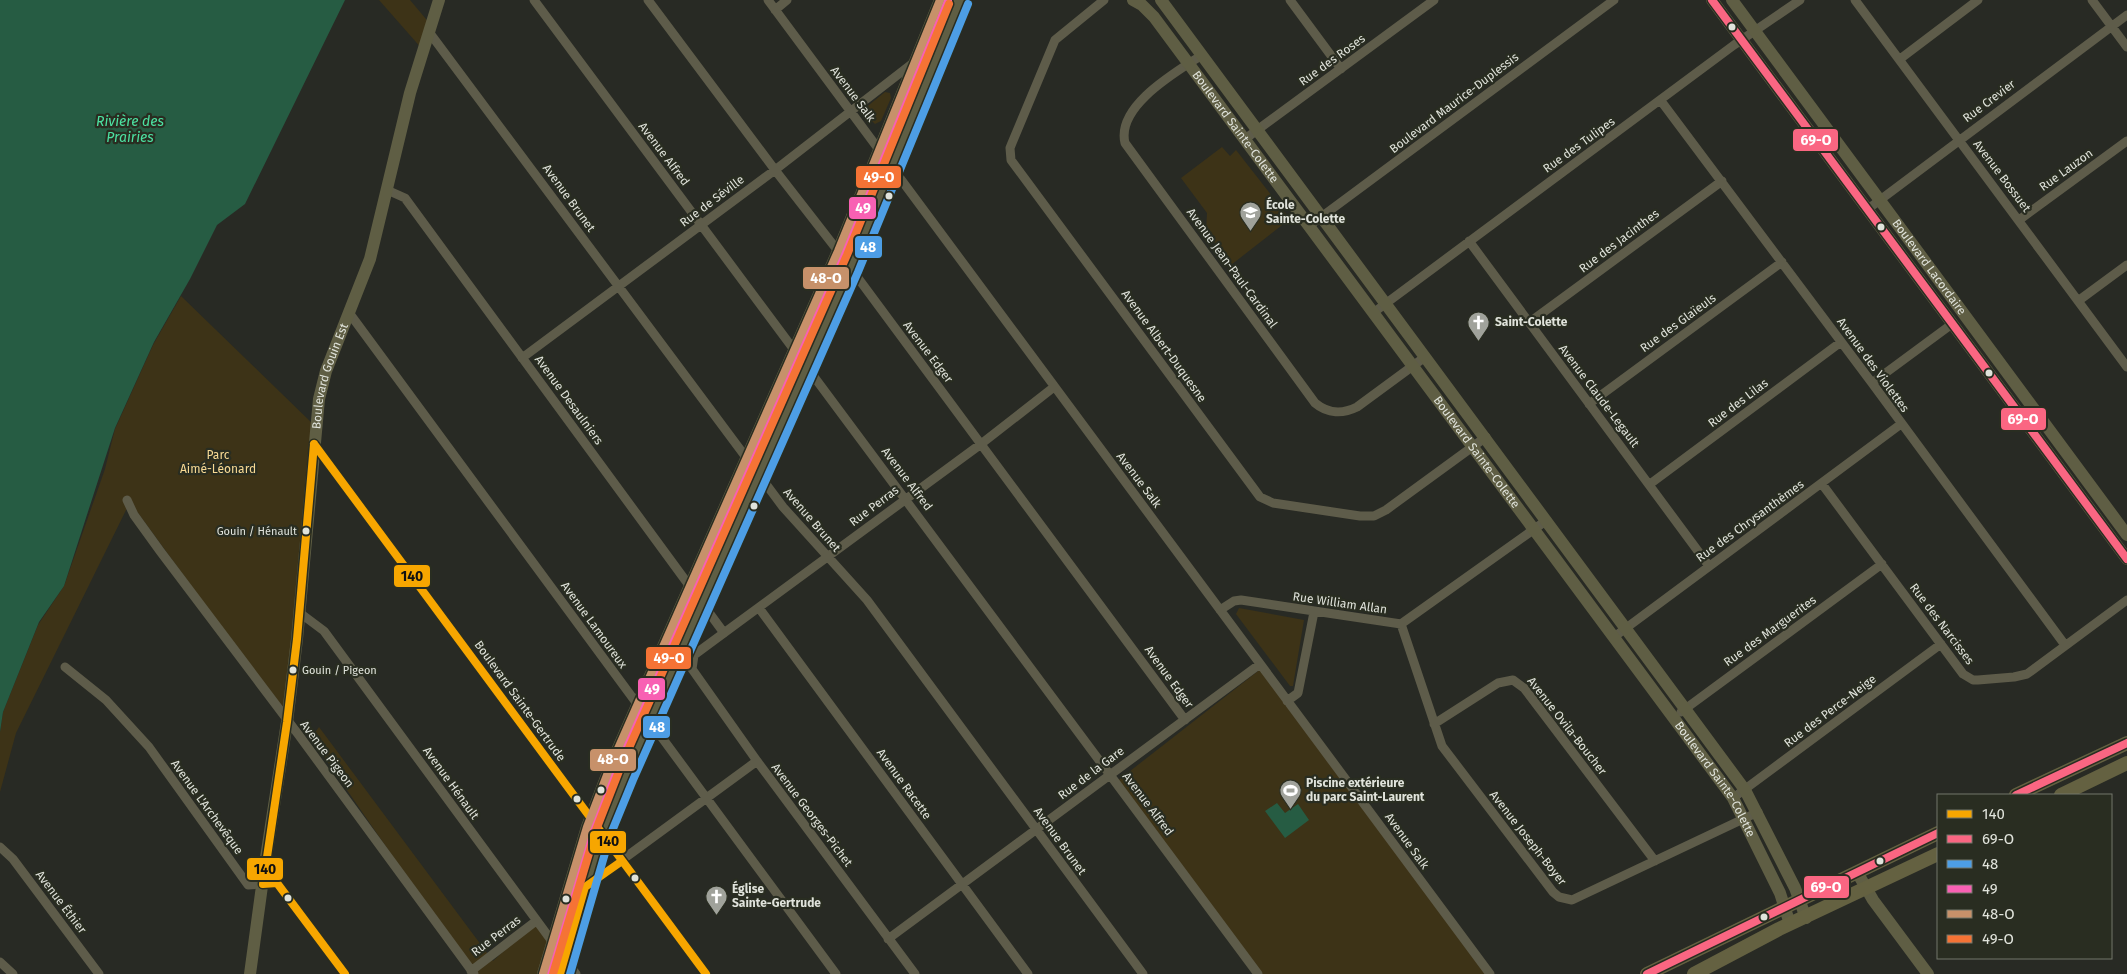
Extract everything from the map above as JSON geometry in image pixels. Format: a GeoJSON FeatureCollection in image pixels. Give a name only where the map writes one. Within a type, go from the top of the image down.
{"type":"FeatureCollection","features":[{"type":"Feature","properties":{"kind":"main road","name":"Boulevard Gouin Est"},"geometry":{"type":"LineString","coordinates":[[250,974],[287,722],[300,613],[314,444],[322,385],[370,259],[410,93],[439,0]]}},
{"type":"Feature","properties":{"kind":"main road"},"geometry":{"type":"LineString","coordinates":[[543,974],[590,819],[637,703],[838,251],[940,0]]}},
{"type":"Feature","properties":{"kind":"main road"},"geometry":{"type":"LineString","coordinates":[[560,974],[601,833],[648,719],[849,268],[959,0]]}},
{"type":"Feature","properties":{"kind":"main road","name":"Boulevard Sainte-Colette"},"geometry":{"type":"LineString","coordinates":[[1133,0],[1147,8],[1733,798],[1784,906],[1790,924]]}},
{"type":"Feature","properties":{"kind":"main road","name":"Boulevard Sainte-Colette"},"geometry":{"type":"LineString","coordinates":[[1161,0],[1627,627],[1745,790],[1758,812],[1806,918]]}},
{"type":"Feature","properties":{"kind":"main road","name":"Boulevard Lacordaire"},"geometry":{"type":"LineString","coordinates":[[1712,0],[2127,559]]}},
{"type":"Feature","properties":{"kind":"main road","name":"Boulevard Lacordaire"},"geometry":{"type":"LineString","coordinates":[[1732,0],[2127,535]]}},
{"type":"Feature","properties":{"kind":"main road"},"geometry":{"type":"LineString","coordinates":[[2018,794],[2127,743]]}},
{"type":"Feature","properties":{"kind":"main road"},"geometry":{"type":"LineString","coordinates":[[2062,794],[2127,763]]}},
{"type":"Feature","properties":{"kind":"main road"},"geometry":{"type":"LineString","coordinates":[[1647,974],[1784,906],[1937,834]]}},
{"type":"Feature","properties":{"kind":"main road"},"geometry":{"type":"LineString","coordinates":[[1694,974],[1790,924],[1937,854]]}},
{"type":"Feature","properties":{"kind":"main road"},"geometry":{"type":"LineString","coordinates":[[1858,872],[1866,889],[1928,974]]}},
{"type":"Feature","properties":{"kind":"street","name":"Avenue Alfred"},"geometry":{"type":"LineString","coordinates":[[534,0],[1258,974]]}},
{"type":"Feature","properties":{"kind":"street","name":"Avenue Edger"},"geometry":{"type":"LineString","coordinates":[[648,0],[838,251],[1185,720]]}},
{"type":"Feature","properties":{"kind":"street","name":"Avenue Salk"},"geometry":{"type":"LineString","coordinates":[[768,0],[1490,974]]}},
{"type":"Feature","properties":{"kind":"street"},"geometry":{"type":"LineString","coordinates":[[775,10],[787,0]]}},
{"type":"Feature","properties":{"kind":"street","name":"Avenue Albert-Duquesne"},"geometry":{"type":"LineString","coordinates":[[1104,0],[1055,40],[1012,142],[1010,148],[1011,160],[1260,497],[1273,503],[1360,516],[1374,516],[1386,510],[1486,437]]}},
{"type":"Feature","properties":{"kind":"street"},"geometry":{"type":"LineString","coordinates":[[1290,0],[1340,69]]}},
{"type":"Feature","properties":{"kind":"street","name":"Rue des Roses"},"geometry":{"type":"LineString","coordinates":[[1245,139],[1434,0]]}},
{"type":"Feature","properties":{"kind":"street","name":"Boulevard Maurice-Duplessis"},"geometry":{"type":"LineString","coordinates":[[1309,226],[1614,0]]}},
{"type":"Feature","properties":{"kind":"street","name":"Rue des Tulipes"},"geometry":{"type":"LineString","coordinates":[[1373,313],[1741,40],[1800,0]]}},
{"type":"Feature","properties":{"kind":"street","name":"Avenue Bossuet"},"geometry":{"type":"LineString","coordinates":[[1855,0],[1960,139],[2127,367]]}},
{"type":"Feature","properties":{"kind":"street"},"geometry":{"type":"LineString","coordinates":[[1900,59],[1978,0]]}},
{"type":"Feature","properties":{"kind":"street"},"geometry":{"type":"LineString","coordinates":[[2092,0],[2127,47]]}},
{"type":"Feature","properties":{"kind":"street","name":"Rue Crevier"},"geometry":{"type":"LineString","coordinates":[[1868,209],[2127,15]]}},
{"type":"Feature","properties":{"kind":"street","name":"Avenue Brunet"},"geometry":{"type":"LineString","coordinates":[[429,32],[793,520],[867,600],[1143,974]]}},
{"type":"Feature","properties":{"kind":"street","name":"Avenue Jean-Paul-Cardinal"},"geometry":{"type":"LineString","coordinates":[[1202,55],[1137,104],[1126,125],[1123,136],[1125,143],[1316,404],[1328,411],[1348,412],[1425,357]]}},
{"type":"Feature","properties":{"kind":"street","name":"Rue de Séville"},"geometry":{"type":"LineString","coordinates":[[522,358],[775,170],[915,61]]}},
{"type":"Feature","properties":{"kind":"street","name":"Avenue des Violettes"},"geometry":{"type":"LineString","coordinates":[[1661,101],[2065,645]]}},
{"type":"Feature","properties":{"kind":"street","name":"Rue Lauzon"},"geometry":{"type":"LineString","coordinates":[[2019,220],[2127,141]]}},
{"type":"Feature","properties":{"kind":"street","name":"Rue des Jacinthes"},"geometry":{"type":"LineString","coordinates":[[1530,322],[1722,181]]}},
{"type":"Feature","properties":{"kind":"street","name":"Avenue Desaulniers"},"geometry":{"type":"LineString","coordinates":[[387,190],[406,198],[724,633]]}},
{"type":"Feature","properties":{"kind":"street","name":"Avenue Claude-Legault"},"geometry":{"type":"LineString","coordinates":[[1469,241],[1709,566]]}},
{"type":"Feature","properties":{"kind":"street","name":"Rue des Glaïeuls"},"geometry":{"type":"LineString","coordinates":[[1589,404],[1782,262]]}},
{"type":"Feature","properties":{"kind":"street"},"geometry":{"type":"LineString","coordinates":[[2078,301],[2127,265]]}},
{"type":"Feature","properties":{"kind":"street","name":"Avenue Lamoureux"},"geometry":{"type":"LineString","coordinates":[[350,314],[836,974]]}},
{"type":"Feature","properties":{"kind":"street"},"geometry":{"type":"LineString","coordinates":[[1872,383],[1952,324]]}},
{"type":"Feature","properties":{"kind":"street","name":"Rue des Lilas"},"geometry":{"type":"LineString","coordinates":[[1650,484],[1841,342]]}},
{"type":"Feature","properties":{"kind":"street","name":"Rue Perras"},"geometry":{"type":"LineString","coordinates":[[692,669],[694,655],[981,444],[1054,387]]}},
{"type":"Feature","properties":{"kind":"street","name":"Rue des Chrysanthèmes"},"geometry":{"type":"LineString","coordinates":[[1614,637],[1901,424]]}},
{"type":"Feature","properties":{"kind":"street","name":"Boulevard Sainte-Gertrude"},"geometry":{"type":"LineString","coordinates":[[314,444],[706,974]]}},
{"type":"Feature","properties":{"kind":"street","name":"Rue des Narcisses"},"geometry":{"type":"LineString","coordinates":[[1822,484],[1963,674],[1973,680],[2014,678],[2027,674],[2127,600]]}},
{"type":"Feature","properties":{"kind":"street","name":"Avenue Pigeon"},"geometry":{"type":"LineString","coordinates":[[127,500],[134,515],[160,551],[473,973]]}},
{"type":"Feature","properties":{"kind":"street","name":"Rue William Allan"},"geometry":{"type":"LineString","coordinates":[[1220,610],[1234,601],[1241,600],[1401,624],[1547,520]]}},
{"type":"Feature","properties":{"kind":"street","name":"Rue des Marguerites"},"geometry":{"type":"LineString","coordinates":[[1674,718],[1882,564]]}},
{"type":"Feature","properties":{"kind":"street","name":"Avenue Racette"},"geometry":{"type":"LineString","coordinates":[[759,608],[1028,974]]}},
{"type":"Feature","properties":{"kind":"street"},"geometry":{"type":"LineString","coordinates":[[1287,701],[1298,693],[1314,612]]}},
{"type":"Feature","properties":{"kind":"street","name":"Avenue Hénault"},"geometry":{"type":"LineString","coordinates":[[300,613],[324,631],[576,974]]}},
{"type":"Feature","properties":{"kind":"street","name":"Avenue Joseph-Boyer"},"geometry":{"type":"LineString","coordinates":[[1401,624],[1442,746],[1553,892],[1559,897],[1572,900],[1758,812]]}},
{"type":"Feature","properties":{"kind":"street","name":"Rue des Perce-Neige"},"geometry":{"type":"LineString","coordinates":[[1733,798],[1941,644]]}},
{"type":"Feature","properties":{"kind":"street","name":"Rue de la Gare"},"geometry":{"type":"LineString","coordinates":[[888,938],[1260,664]]}},
{"type":"Feature","properties":{"kind":"street","name":"Avenue L'Archevêque"},"geometry":{"type":"LineString","coordinates":[[65,667],[106,700],[149,747],[248,886],[277,883],[345,974]]}},
{"type":"Feature","properties":{"kind":"street","name":"Avenue Georges-Pichet"},"geometry":{"type":"LineString","coordinates":[[692,669],[757,761],[915,974]]}},
{"type":"Feature","properties":{"kind":"street","name":"Avenue Ovila-Boucher"},"geometry":{"type":"LineString","coordinates":[[1434,724],[1498,684],[1514,680],[1524,688],[1655,861]]}},
{"type":"Feature","properties":{"kind":"street"},"geometry":{"type":"LineString","coordinates":[[585,887],[757,761]]}},
{"type":"Feature","properties":{"kind":"street","name":"Avenue Éthier"},"geometry":{"type":"LineString","coordinates":[[0,847],[13,859],[99,974]]}},
{"type":"Feature","properties":{"kind":"street","name":"Rue Perras"},"geometry":{"type":"LineString","coordinates":[[473,973],[536,921]]}},
{"type":"Feature","properties":{"kind":"street"},"geometry":{"type":"LineString","coordinates":[[0,962],[12,974]]}},
{"type":"Feature","properties":{"kind":"green space"},"geometry":{"type":"Polygon","coordinates":[[[379,0],[410,0],[431,25],[423,50],[379,0]]]}},
{"type":"Feature","properties":{"kind":"green space"},"geometry":{"type":"Polygon","coordinates":[[[885,92],[890,93],[891,98],[881,121],[875,124],[868,117],[864,109],[885,92]]]}},
{"type":"Feature","properties":{"kind":"green space"},"geometry":{"type":"Polygon","coordinates":[[[1222,147],[1230,156],[1236,150],[1290,219],[1231,265],[1206,231],[1207,213],[1181,178],[1222,147]]]}},
{"type":"Feature","properties":{"kind":"green space","name":"Parc Aimé-Léonard"},"geometry":{"type":"Polygon","coordinates":[[[181,296],[315,426],[291,722],[130,502],[16,733],[0,792],[0,732],[3,712],[38,625],[64,586],[105,469],[115,429],[153,345],[181,296]]]}},
{"type":"Feature","properties":{"kind":"green space"},"geometry":{"type":"Polygon","coordinates":[[[1239,608],[1304,620],[1293,686],[1290,686],[1236,614],[1239,608]]]}},
{"type":"Feature","properties":{"kind":"green space"},"geometry":{"type":"Polygon","coordinates":[[[1262,668],[1486,974],[1260,974],[1116,782],[1262,668]]]}},
{"type":"Feature","properties":{"kind":"green space"},"geometry":{"type":"Polygon","coordinates":[[[319,727],[493,961],[536,921],[552,943],[543,974],[474,974],[311,738],[319,727]]]}},
{"type":"Feature","properties":{"kind":"water","name":"Rivière des Prairies"},"geometry":{"type":"Polygon","coordinates":[[[0,0],[345,0],[245,204],[217,225],[190,279],[154,342],[115,428],[64,586],[39,622],[3,712],[0,732],[0,0]]]}},
{"type":"Feature","properties":{"kind":"water"},"geometry":{"type":"Polygon","coordinates":[[[1277,803],[1285,813],[1298,804],[1309,820],[1285,838],[1265,811],[1277,803]]]}},
{"type":"Feature","properties":{"kind":"transit line","name":"48-O"},"geometry":{"type":"LineString","coordinates":[[543,974],[587,827],[612,762],[838,251],[940,0]]}},
{"type":"Feature","properties":{"kind":"transit line","name":"49"},"geometry":{"type":"LineString","coordinates":[[550,971],[591,830],[840,264],[948,0]]}},
{"type":"Feature","properties":{"kind":"transit line","name":"69-O"},"geometry":{"type":"LineString","coordinates":[[1712,0],[2127,559]]}},
{"type":"Feature","properties":{"kind":"transit line","name":"49-O"},"geometry":{"type":"LineString","coordinates":[[553,974],[596,830],[621,766],[847,255],[949,4]]}},
{"type":"Feature","properties":{"kind":"transit line","name":"48"},"geometry":{"type":"LineString","coordinates":[[570,974],[610,836],[858,272],[968,4]]}},
{"type":"Feature","properties":{"kind":"transit line","name":"140"},"geometry":{"type":"LineString","coordinates":[[314,444],[706,974]]}},
{"type":"Feature","properties":{"kind":"transit line","name":"140"},"geometry":{"type":"LineString","coordinates":[[314,444],[297,639],[287,722],[263,884],[277,883],[345,974]]}},
{"type":"Feature","properties":{"kind":"transit line","name":"69-O"},"geometry":{"type":"LineString","coordinates":[[2018,794],[2127,743]]}},
{"type":"Feature","properties":{"kind":"transit line","name":"69-O"},"geometry":{"type":"LineString","coordinates":[[1647,974],[1937,833]]}},
{"type":"Feature","properties":{"kind":"transit line","name":"140"},"geometry":{"type":"LineString","coordinates":[[560,974],[585,887],[622,861]]}},
{"type":"Feature","properties":{"kind":"place","name":"École Sainte-Colette"},"geometry":{"type":"Point","coordinates":[1250,231]}},
{"type":"Feature","properties":{"kind":"place","name":"Saint-Colette"},"geometry":{"type":"Point","coordinates":[1479,341]}},
{"type":"Feature","properties":{"kind":"place","name":"Gouin / Hénault"},"geometry":{"type":"Point","coordinates":[306,531]}},
{"type":"Feature","properties":{"kind":"place","name":"Gouin / Pigeon"},"geometry":{"type":"Point","coordinates":[293,670]}},
{"type":"Feature","properties":{"kind":"place","name":"Piscine extérieure du parc Saint-Laurent"},"geometry":{"type":"Point","coordinates":[1290,809]}},
{"type":"Feature","properties":{"kind":"place","name":"Église Sainte-Gertrude"},"geometry":{"type":"Point","coordinates":[716,915]}}]}
